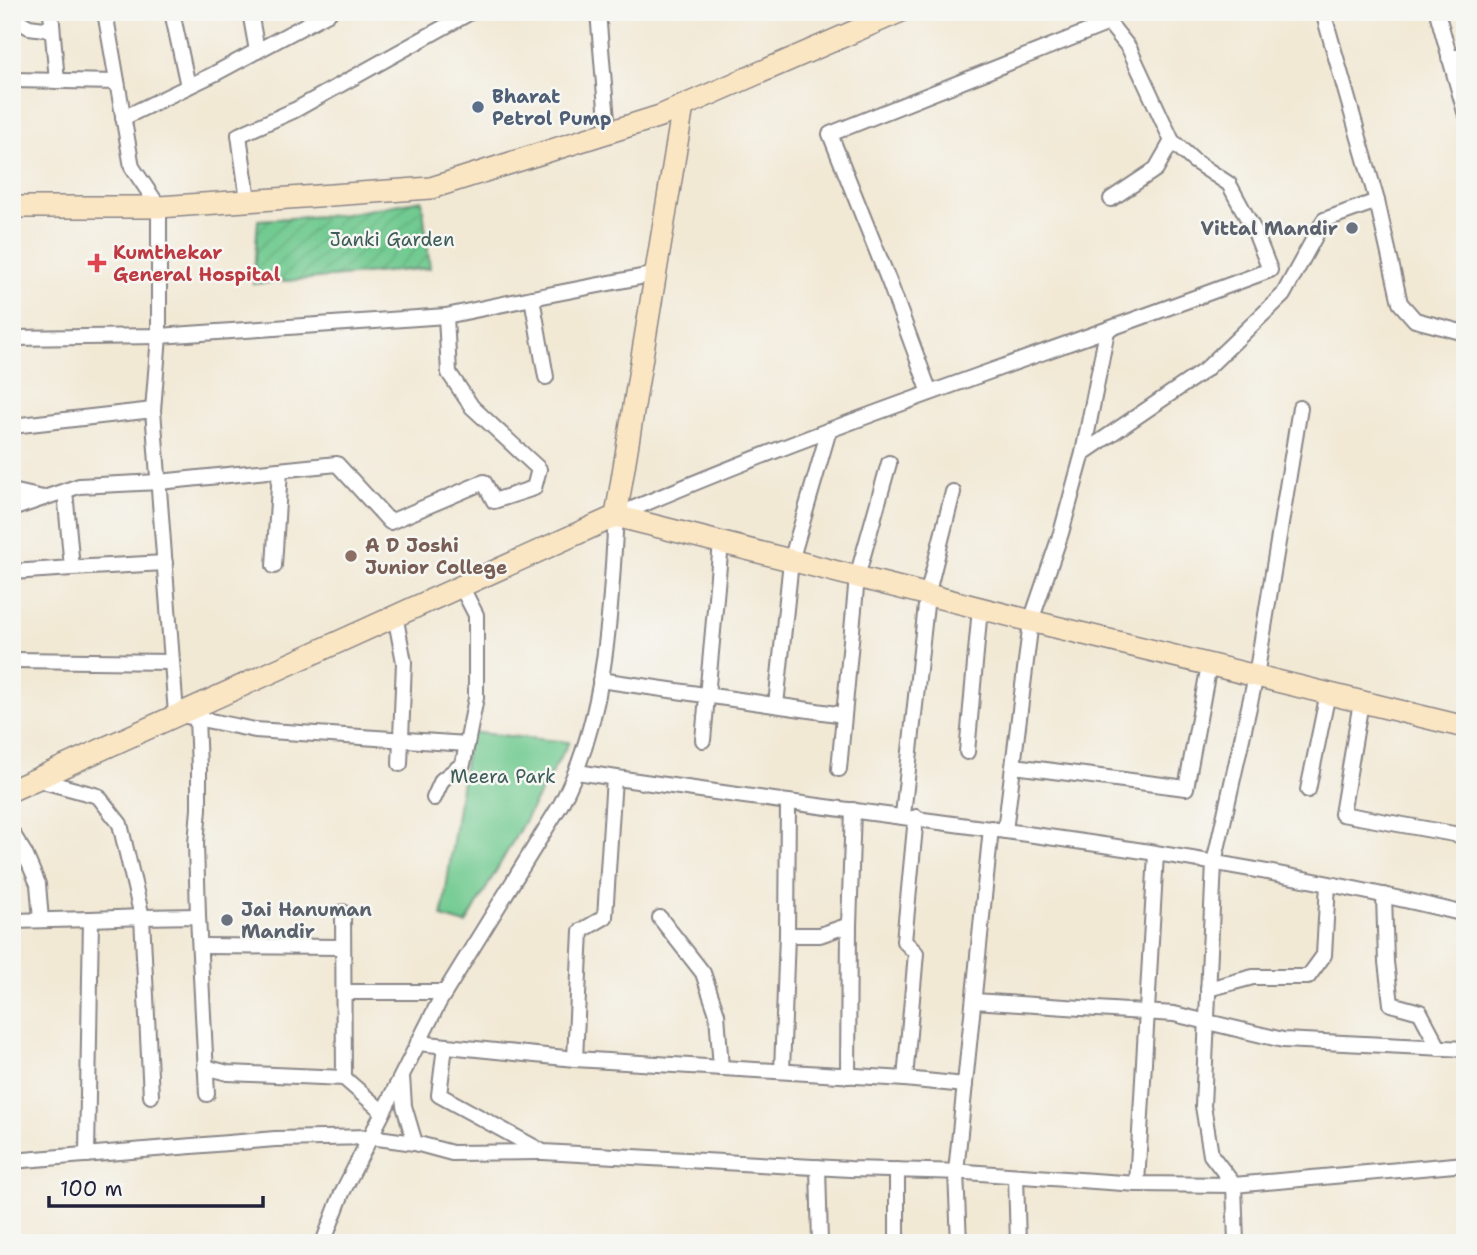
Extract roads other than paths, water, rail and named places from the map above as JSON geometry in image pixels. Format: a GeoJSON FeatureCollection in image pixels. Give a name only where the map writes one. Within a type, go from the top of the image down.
{"type":"FeatureCollection","features":[{"type":"Feature","properties":{"kind":"street"},"geometry":{"type":"LineString","coordinates":[[51,12],[57,81]]}},
{"type":"Feature","properties":{"kind":"street"},"geometry":{"type":"LineString","coordinates":[[105,12],[132,167],[159,207],[159,336],[153,410],[172,662],[199,768],[196,843],[207,1094]]}},
{"type":"Feature","properties":{"kind":"street"},"geometry":{"type":"LineString","coordinates":[[172,12],[188,86]]}},
{"type":"Feature","properties":{"kind":"street"},"geometry":{"type":"LineString","coordinates":[[250,12],[257,51]]}},
{"type":"Feature","properties":{"kind":"street"},"geometry":{"type":"LineString","coordinates":[[123,118],[330,12]]}},
{"type":"Feature","properties":{"kind":"street"},"geometry":{"type":"LineString","coordinates":[[248,201],[239,135],[295,110],[471,12]]}},
{"type":"Feature","properties":{"kind":"street"},"geometry":{"type":"LineString","coordinates":[[598,12],[608,132]]}},
{"type":"Feature","properties":{"kind":"street"},"geometry":{"type":"LineString","coordinates":[[12,207],[159,207],[431,188],[660,116],[899,12]]}},
{"type":"Feature","properties":{"kind":"street"},"geometry":{"type":"LineString","coordinates":[[1323,12],[1377,201],[1399,303],[1415,320],[1465,333]]}},
{"type":"Feature","properties":{"kind":"street"},"geometry":{"type":"LineString","coordinates":[[1437,12],[1465,112]]}},
{"type":"Feature","properties":{"kind":"street"},"geometry":{"type":"LineString","coordinates":[[12,17],[29,27],[52,30]]}},
{"type":"Feature","properties":{"kind":"street"},"geometry":{"type":"LineString","coordinates":[[12,790],[186,716],[395,615],[694,481],[1270,270],[1255,232],[1229,184],[1194,161],[1172,141],[1129,48],[1109,23],[830,134],[890,284],[929,393]]}},
{"type":"Feature","properties":{"kind":"street"},"geometry":{"type":"LineString","coordinates":[[1449,58],[1465,56]]}},
{"type":"Feature","properties":{"kind":"street"},"geometry":{"type":"LineString","coordinates":[[12,80],[117,82]]}},
{"type":"Feature","properties":{"kind":"street"},"geometry":{"type":"LineString","coordinates":[[323,1243],[342,1193],[445,992],[561,804],[577,772],[595,710],[600,680],[616,516],[683,106]]}},
{"type":"Feature","properties":{"kind":"street"},"geometry":{"type":"LineString","coordinates":[[1111,199],[1156,169],[1172,141]]}},
{"type":"Feature","properties":{"kind":"street"},"geometry":{"type":"LineString","coordinates":[[1083,453],[1205,370],[1283,295],[1324,220],[1377,201]]}},
{"type":"Feature","properties":{"kind":"street"},"geometry":{"type":"LineString","coordinates":[[12,338],[159,336],[446,316],[656,274]]}},
{"type":"Feature","properties":{"kind":"street"},"geometry":{"type":"LineString","coordinates":[[532,298],[546,377]]}},
{"type":"Feature","properties":{"kind":"street"},"geometry":{"type":"LineString","coordinates":[[12,509],[79,486],[159,482],[337,464],[390,522],[484,482],[495,501],[534,488],[538,469],[472,407],[449,373],[446,316]]}},
{"type":"Feature","properties":{"kind":"street"},"geometry":{"type":"LineString","coordinates":[[959,1243],[956,1172],[974,1000],[998,830],[1014,766],[1031,621],[1061,533],[1083,453],[1107,331]]}},
{"type":"Feature","properties":{"kind":"street"},"geometry":{"type":"LineString","coordinates":[[1236,1243],[1234,1185],[1211,1154],[1203,1106],[1214,863],[1256,676],[1300,408]]}},
{"type":"Feature","properties":{"kind":"street"},"geometry":{"type":"LineString","coordinates":[[12,426],[153,410]]}},
{"type":"Feature","properties":{"kind":"street"},"geometry":{"type":"LineString","coordinates":[[776,705],[791,561],[829,430]]}},
{"type":"Feature","properties":{"kind":"street"},"geometry":{"type":"LineString","coordinates":[[839,769],[858,577],[889,463]]}},
{"type":"Feature","properties":{"kind":"street"},"geometry":{"type":"LineString","coordinates":[[274,566],[280,470]]}},
{"type":"Feature","properties":{"kind":"street"},"geometry":{"type":"LineString","coordinates":[[12,491],[43,498]]}},
{"type":"Feature","properties":{"kind":"street"},"geometry":{"type":"LineString","coordinates":[[65,491],[72,568]]}},
{"type":"Feature","properties":{"kind":"street"},"geometry":{"type":"LineString","coordinates":[[905,1079],[916,953],[904,941],[909,816],[928,596],[953,492]]}},
{"type":"Feature","properties":{"kind":"street"},"geometry":{"type":"LineString","coordinates":[[616,516],[928,596],[1465,727]]}},
{"type":"Feature","properties":{"kind":"street"},"geometry":{"type":"LineString","coordinates":[[703,740],[721,543]]}},
{"type":"Feature","properties":{"kind":"street"},"geometry":{"type":"LineString","coordinates":[[12,572],[165,563]]}},
{"type":"Feature","properties":{"kind":"street"},"geometry":{"type":"LineString","coordinates":[[434,798],[442,780],[463,764],[476,698],[476,615],[461,586]]}},
{"type":"Feature","properties":{"kind":"street"},"geometry":{"type":"LineString","coordinates":[[967,752],[980,608]]}},
{"type":"Feature","properties":{"kind":"street"},"geometry":{"type":"LineString","coordinates":[[395,615],[404,662],[400,764]]}},
{"type":"Feature","properties":{"kind":"street"},"geometry":{"type":"LineString","coordinates":[[12,660],[172,662]]}},
{"type":"Feature","properties":{"kind":"street"},"geometry":{"type":"LineString","coordinates":[[1014,766],[1186,789],[1209,665]]}},
{"type":"Feature","properties":{"kind":"street"},"geometry":{"type":"LineString","coordinates":[[600,680],[844,715]]}},
{"type":"Feature","properties":{"kind":"street"},"geometry":{"type":"LineString","coordinates":[[1308,790],[1328,694]]}},
{"type":"Feature","properties":{"kind":"street"},"geometry":{"type":"LineString","coordinates":[[1361,702],[1342,814],[1465,836]]}},
{"type":"Feature","properties":{"kind":"street"},"geometry":{"type":"LineString","coordinates":[[186,716],[255,730],[467,744]]}},
{"type":"Feature","properties":{"kind":"street"},"geometry":{"type":"LineString","coordinates":[[577,772],[909,816],[1214,863],[1384,895],[1465,914]]}},
{"type":"Feature","properties":{"kind":"street"},"geometry":{"type":"LineString","coordinates":[[575,1059],[581,931],[605,917],[614,778]]}},
{"type":"Feature","properties":{"kind":"street"},"geometry":{"type":"LineString","coordinates":[[35,779],[98,796],[120,824],[142,917],[150,1096]]}},
{"type":"Feature","properties":{"kind":"street"},"geometry":{"type":"LineString","coordinates":[[782,1071],[788,802]]}},
{"type":"Feature","properties":{"kind":"street"},"geometry":{"type":"LineString","coordinates":[[848,1076],[853,810]]}},
{"type":"Feature","properties":{"kind":"street"},"geometry":{"type":"LineString","coordinates":[[12,833],[38,884],[41,920]]}},
{"type":"Feature","properties":{"kind":"street"},"geometry":{"type":"LineString","coordinates":[[12,862],[25,854]]}},
{"type":"Feature","properties":{"kind":"street"},"geometry":{"type":"LineString","coordinates":[[1137,1184],[1156,854]]}},
{"type":"Feature","properties":{"kind":"street"},"geometry":{"type":"LineString","coordinates":[[1209,989],[1254,977],[1308,977],[1324,955],[1328,884]]}},
{"type":"Feature","properties":{"kind":"street"},"geometry":{"type":"LineString","coordinates":[[1384,895],[1386,962],[1391,1004],[1420,1012],[1439,1048]]}},
{"type":"Feature","properties":{"kind":"street"},"geometry":{"type":"LineString","coordinates":[[343,912],[344,1078]]}},
{"type":"Feature","properties":{"kind":"street"},"geometry":{"type":"LineString","coordinates":[[12,922],[198,916]]}},
{"type":"Feature","properties":{"kind":"street"},"geometry":{"type":"LineString","coordinates":[[660,918],[703,973],[717,1014],[721,1068]]}},
{"type":"Feature","properties":{"kind":"street"},"geometry":{"type":"LineString","coordinates":[[87,1155],[91,919]]}},
{"type":"Feature","properties":{"kind":"street"},"geometry":{"type":"LineString","coordinates":[[787,935],[820,935],[849,925]]}},
{"type":"Feature","properties":{"kind":"street"},"geometry":{"type":"LineString","coordinates":[[200,946],[343,947]]}},
{"type":"Feature","properties":{"kind":"street"},"geometry":{"type":"LineString","coordinates":[[345,992],[445,992]]}},
{"type":"Feature","properties":{"kind":"street"},"geometry":{"type":"LineString","coordinates":[[974,1000],[1174,1014],[1283,1040],[1465,1049]]}},
{"type":"Feature","properties":{"kind":"street"},"geometry":{"type":"LineString","coordinates":[[418,1043],[575,1059],[965,1085]]}},
{"type":"Feature","properties":{"kind":"street"},"geometry":{"type":"LineString","coordinates":[[445,1046],[439,1095],[543,1152]]}},
{"type":"Feature","properties":{"kind":"street"},"geometry":{"type":"LineString","coordinates":[[205,1067],[228,1073],[344,1078],[383,1112]]}},
{"type":"Feature","properties":{"kind":"street"},"geometry":{"type":"LineString","coordinates":[[402,1075],[404,1106],[415,1143]]}},
{"type":"Feature","properties":{"kind":"street"},"geometry":{"type":"LineString","coordinates":[[12,1161],[275,1139],[370,1137],[415,1143],[452,1153],[543,1152],[956,1172],[1137,1184],[1234,1185],[1465,1164]]}},
{"type":"Feature","properties":{"kind":"street"},"geometry":{"type":"LineString","coordinates":[[818,1167],[820,1243]]}},
{"type":"Feature","properties":{"kind":"street"},"geometry":{"type":"LineString","coordinates":[[897,1170],[897,1243]]}},
{"type":"Feature","properties":{"kind":"street"},"geometry":{"type":"LineString","coordinates":[[1016,1176],[1018,1243]]}},
{"type":"Feature","properties":{"kind":"place","name":"Bharat Petrol Pump"},"geometry":{"type":"Point","coordinates":[478,107]}},
{"type":"Feature","properties":{"kind":"place","name":"Vittal Mandir"},"geometry":{"type":"Point","coordinates":[1352,228]}},
{"type":"Feature","properties":{"kind":"place","name":"Kumthekar General Hospital"},"geometry":{"type":"Point","coordinates":[97,263]}},
{"type":"Feature","properties":{"kind":"place","name":"A D Joshi Junior College"},"geometry":{"type":"Point","coordinates":[351,556]}},
{"type":"Feature","properties":{"kind":"place","name":"Jai Hanuman Mandir"},"geometry":{"type":"Point","coordinates":[227,920]}},
{"type":"Feature","properties":{"kind":"park label","name":"Janki Garden"},"geometry":{"type":"Point","coordinates":[392,239]}},
{"type":"Feature","properties":{"kind":"park label","name":"Meera Park"},"geometry":{"type":"Point","coordinates":[503,776]}}]}
